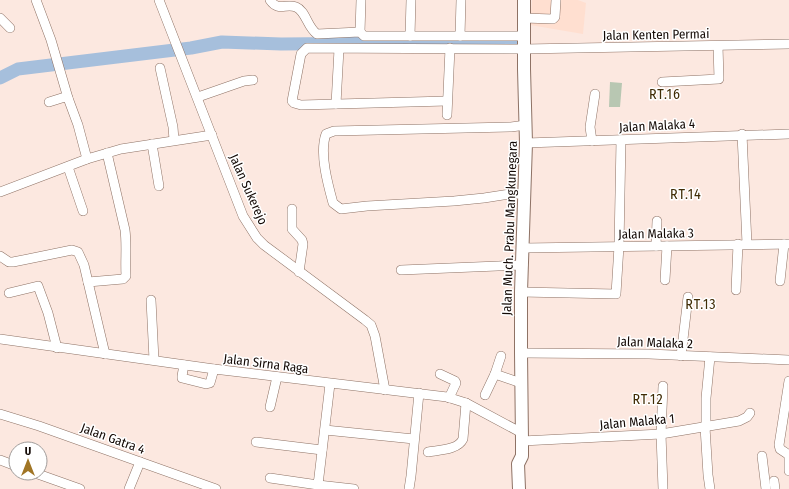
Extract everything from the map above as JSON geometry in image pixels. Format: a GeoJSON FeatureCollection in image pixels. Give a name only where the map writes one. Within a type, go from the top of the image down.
{"type":"FeatureCollection","features":[{"type":"Feature","properties":{"kind":"main road","name":"Jalan Much. Prabu Mangkunegara"},"geometry":{"type":"LineString","coordinates":[[524,0],[526,143],[520,352],[522,456],[524,462],[526,489]]}},
{"type":"Feature","properties":{"kind":"main road","name":"Jalan Much. Prabu Mangkunegara"},"geometry":{"type":"LineString","coordinates":[[519,489],[518,464],[522,456]]}},
{"type":"Feature","properties":{"kind":"street"},"geometry":{"type":"LineString","coordinates":[[36,0],[37,7],[48,30],[59,64],[87,159]]}},
{"type":"Feature","properties":{"kind":"street","name":"Jalan Sukerejo"},"geometry":{"type":"LineString","coordinates":[[159,0],[180,50],[243,216],[257,238],[264,245],[371,326],[375,336],[385,390]]}},
{"type":"Feature","properties":{"kind":"street"},"geometry":{"type":"LineString","coordinates":[[270,0],[272,4],[279,7],[295,3],[310,27],[317,34],[360,32],[364,36],[524,36]]}},
{"type":"Feature","properties":{"kind":"street"},"geometry":{"type":"LineString","coordinates":[[360,32],[361,0]]}},
{"type":"Feature","properties":{"kind":"street"},"geometry":{"type":"LineString","coordinates":[[410,36],[411,0]]}},
{"type":"Feature","properties":{"kind":"street"},"geometry":{"type":"LineString","coordinates":[[460,36],[461,0]]}},
{"type":"Feature","properties":{"kind":"street"},"geometry":{"type":"LineString","coordinates":[[524,18],[553,19],[555,17],[556,0]]}},
{"type":"Feature","properties":{"kind":"street"},"geometry":{"type":"LineString","coordinates":[[0,18],[10,28]]}},
{"type":"Feature","properties":{"kind":"street","name":"Jalan Kenten Permai"},"geometry":{"type":"LineString","coordinates":[[336,104],[301,105],[292,101],[301,54],[304,50],[311,48],[524,49],[789,44]]}},
{"type":"Feature","properties":{"kind":"street"},"geometry":{"type":"LineString","coordinates":[[662,82],[719,79],[718,46]]}},
{"type":"Feature","properties":{"kind":"street"},"geometry":{"type":"LineString","coordinates":[[447,115],[450,48]]}},
{"type":"Feature","properties":{"kind":"street"},"geometry":{"type":"LineString","coordinates":[[339,49],[336,104],[447,101]]}},
{"type":"Feature","properties":{"kind":"street"},"geometry":{"type":"LineString","coordinates":[[160,68],[173,127],[174,140]]}},
{"type":"Feature","properties":{"kind":"street"},"geometry":{"type":"LineString","coordinates":[[198,97],[244,81],[253,80]]}},
{"type":"Feature","properties":{"kind":"street"},"geometry":{"type":"LineString","coordinates":[[592,141],[590,127],[595,94]]}},
{"type":"Feature","properties":{"kind":"street"},"geometry":{"type":"LineString","coordinates":[[49,102],[65,97],[68,98]]}},
{"type":"Feature","properties":{"kind":"street"},"geometry":{"type":"LineString","coordinates":[[524,194],[510,194],[454,201],[341,209],[333,203],[327,177],[324,140],[326,134],[334,131],[526,125]]}},
{"type":"Feature","properties":{"kind":"street"},"geometry":{"type":"LineString","coordinates":[[736,290],[742,244],[742,134]]}},
{"type":"Feature","properties":{"kind":"street","name":"Jalan Malaka 4"},"geometry":{"type":"LineString","coordinates":[[526,143],[742,134],[789,134]]}},
{"type":"Feature","properties":{"kind":"street"},"geometry":{"type":"LineString","coordinates":[[0,192],[87,159],[107,153],[174,140],[212,135]]}},
{"type":"Feature","properties":{"kind":"street"},"geometry":{"type":"LineString","coordinates":[[521,292],[616,294],[619,246],[621,140]]}},
{"type":"Feature","properties":{"kind":"street"},"geometry":{"type":"LineString","coordinates":[[152,144],[159,186]]}},
{"type":"Feature","properties":{"kind":"street"},"geometry":{"type":"LineString","coordinates":[[88,282],[123,279],[126,276],[125,230],[107,153]]}},
{"type":"Feature","properties":{"kind":"street"},"geometry":{"type":"LineString","coordinates":[[68,167],[83,211]]}},
{"type":"Feature","properties":{"kind":"street"},"geometry":{"type":"LineString","coordinates":[[292,210],[292,229],[302,240],[303,244],[299,272]]}},
{"type":"Feature","properties":{"kind":"street"},"geometry":{"type":"LineString","coordinates":[[656,246],[657,221]]}},
{"type":"Feature","properties":{"kind":"street"},"geometry":{"type":"LineString","coordinates":[[780,281],[787,244]]}},
{"type":"Feature","properties":{"kind":"street","name":"Jalan Malaka 3"},"geometry":{"type":"LineString","coordinates":[[523,248],[787,244]]}},
{"type":"Feature","properties":{"kind":"street"},"geometry":{"type":"LineString","coordinates":[[665,280],[667,246]]}},
{"type":"Feature","properties":{"kind":"street"},"geometry":{"type":"LineString","coordinates":[[0,256],[13,262],[74,249],[78,252],[88,282],[105,354]]}},
{"type":"Feature","properties":{"kind":"street"},"geometry":{"type":"LineString","coordinates":[[401,270],[523,265]]}},
{"type":"Feature","properties":{"kind":"street"},"geometry":{"type":"LineString","coordinates":[[9,293],[38,286],[48,313],[57,348]]}},
{"type":"Feature","properties":{"kind":"street"},"geometry":{"type":"LineString","coordinates":[[681,356],[688,297]]}},
{"type":"Feature","properties":{"kind":"street"},"geometry":{"type":"LineString","coordinates":[[151,300],[154,360]]}},
{"type":"Feature","properties":{"kind":"street","name":"Jalan Sirna Raga"},"geometry":{"type":"LineString","coordinates":[[0,339],[214,369],[330,384],[419,393],[449,398],[466,403],[522,437]]}},
{"type":"Feature","properties":{"kind":"street","name":"Jalan Malaka 2"},"geometry":{"type":"LineString","coordinates":[[520,352],[789,360]]}},
{"type":"Feature","properties":{"kind":"street"},"geometry":{"type":"LineString","coordinates":[[486,396],[501,356]]}},
{"type":"Feature","properties":{"kind":"street"},"geometry":{"type":"LineString","coordinates":[[710,357],[706,398],[708,475],[710,489]]}},
{"type":"Feature","properties":{"kind":"street"},"geometry":{"type":"LineString","coordinates":[[184,365],[182,378],[206,384],[210,383],[214,369]]}},
{"type":"Feature","properties":{"kind":"street"},"geometry":{"type":"LineString","coordinates":[[440,374],[455,381],[456,383],[449,398]]}},
{"type":"Feature","properties":{"kind":"street"},"geometry":{"type":"LineString","coordinates":[[494,374],[521,383]]}},
{"type":"Feature","properties":{"kind":"street"},"geometry":{"type":"LineString","coordinates":[[270,407],[277,377]]}},
{"type":"Feature","properties":{"kind":"street"},"geometry":{"type":"LineString","coordinates":[[789,381],[779,445],[780,449],[789,455],[789,471]]}},
{"type":"Feature","properties":{"kind":"street"},"geometry":{"type":"LineString","coordinates":[[318,485],[330,384]]}},
{"type":"Feature","properties":{"kind":"street"},"geometry":{"type":"LineString","coordinates":[[663,386],[661,434],[663,489]]}},
{"type":"Feature","properties":{"kind":"street"},"geometry":{"type":"LineString","coordinates":[[409,489],[419,393]]}},
{"type":"Feature","properties":{"kind":"street"},"geometry":{"type":"LineString","coordinates":[[428,452],[453,448],[462,443],[466,403]]}},
{"type":"Feature","properties":{"kind":"street","name":"Jalan Malaka 1"},"geometry":{"type":"LineString","coordinates":[[522,437],[661,434],[739,422],[750,413]]}},
{"type":"Feature","properties":{"kind":"street","name":"Jalan Gatra 4"},"geometry":{"type":"LineString","coordinates":[[0,414],[39,426],[216,489]]}},
{"type":"Feature","properties":{"kind":"street"},"geometry":{"type":"LineString","coordinates":[[325,430],[414,439]]}},
{"type":"Feature","properties":{"kind":"street"},"geometry":{"type":"LineString","coordinates":[[256,442],[322,450]]}},
{"type":"Feature","properties":{"kind":"street"},"geometry":{"type":"LineString","coordinates":[[762,456],[766,489]]}},
{"type":"Feature","properties":{"kind":"street"},"geometry":{"type":"LineString","coordinates":[[129,489],[140,462]]}},
{"type":"Feature","properties":{"kind":"street"},"geometry":{"type":"LineString","coordinates":[[48,478],[80,489]]}},
{"type":"Feature","properties":{"kind":"street"},"geometry":{"type":"LineString","coordinates":[[270,478],[354,489]]}},
{"type":"Feature","properties":{"kind":"shaded area"},"geometry":{"type":"Polygon","coordinates":[[[532,0],[578,0],[586,3],[583,34],[530,25],[532,0]]]}},
{"type":"Feature","properties":{"kind":"green space"},"geometry":{"type":"Polygon","coordinates":[[[610,82],[622,83],[620,107],[609,107],[610,82]]]}},
{"type":"Feature","properties":{"kind":"waterway"},"geometry":{"type":"LineString","coordinates":[[0,78],[18,69],[191,48],[222,42],[281,44],[523,42]]}},
{"type":"Feature","properties":{"kind":"district","name":"RT.16"},"geometry":{"type":"Point","coordinates":[665,94]}},
{"type":"Feature","properties":{"kind":"district","name":"RT.14"},"geometry":{"type":"Point","coordinates":[686,194]}},
{"type":"Feature","properties":{"kind":"district","name":"RT.13"},"geometry":{"type":"Point","coordinates":[701,304]}},
{"type":"Feature","properties":{"kind":"district","name":"RT.12"},"geometry":{"type":"Point","coordinates":[648,399]}}]}
